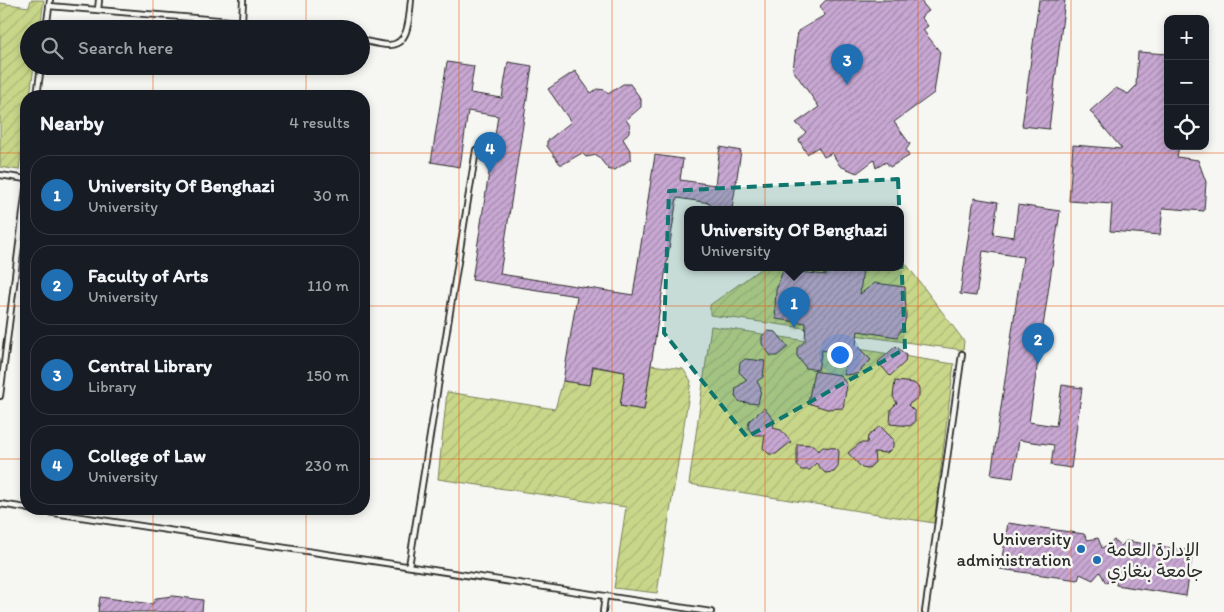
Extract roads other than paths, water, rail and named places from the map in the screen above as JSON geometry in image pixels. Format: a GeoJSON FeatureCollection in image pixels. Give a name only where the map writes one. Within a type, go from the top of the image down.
{"type":"FeatureCollection","features":[{"type":"Feature","properties":{"kind":"lane"},"geometry":{"type":"LineString","coordinates":[[48,20],[50,0]]}},
{"type":"Feature","properties":{"kind":"lane"},"geometry":{"type":"LineString","coordinates":[[98,10],[99,0]]}},
{"type":"Feature","properties":{"kind":"lane"},"geometry":{"type":"LineString","coordinates":[[242,20],[243,0]]}},
{"type":"Feature","properties":{"kind":"lane"},"geometry":{"type":"LineString","coordinates":[[370,42],[390,45],[400,41],[407,32],[411,0]]}},
{"type":"Feature","properties":{"kind":"lane"},"geometry":{"type":"LineString","coordinates":[[50,6],[218,20]]}},
{"type":"Feature","properties":{"kind":"lane"},"geometry":{"type":"LineString","coordinates":[[38,90],[40,75]]}},
{"type":"Feature","properties":{"kind":"lane"},"geometry":{"type":"LineString","coordinates":[[409,566],[476,150]]}},
{"type":"Feature","properties":{"kind":"lane"},"geometry":{"type":"LineString","coordinates":[[0,175],[20,178]]}},
{"type":"Feature","properties":{"kind":"lane"},"geometry":{"type":"LineString","coordinates":[[0,396],[20,237]]}},
{"type":"Feature","properties":{"kind":"lane"},"geometry":{"type":"LineString","coordinates":[[926,612],[962,354]]}},
{"type":"Feature","properties":{"kind":"lane"},"geometry":{"type":"LineString","coordinates":[[0,504],[20,508]]}},
{"type":"Feature","properties":{"kind":"lane"},"geometry":{"type":"LineString","coordinates":[[67,515],[711,612]]}},
{"type":"Feature","properties":{"kind":"lane"},"geometry":{"type":"LineString","coordinates":[[603,612],[605,596]]}},
{"type":"Feature","properties":{"kind":"place","name":"Central Library"},"geometry":{"type":"Point","coordinates":[847,85]}},
{"type":"Feature","properties":{"kind":"place","name":"College of Law"},"geometry":{"type":"Point","coordinates":[490,173]}},
{"type":"Feature","properties":{"kind":"place","name":"University Of Benghazi"},"geometry":{"type":"Point","coordinates":[794,328]}},
{"type":"Feature","properties":{"kind":"place","name":"Faculty of Arts"},"geometry":{"type":"Point","coordinates":[1038,364]}},
{"type":"Feature","properties":{"kind":"place","name":"University administration"},"geometry":{"type":"Point","coordinates":[1081,549]}},
{"type":"Feature","properties":{"kind":"place","name":"الإدارة العامة جامعة بنغازي"},"geometry":{"type":"Point","coordinates":[1097,560]}}]}
